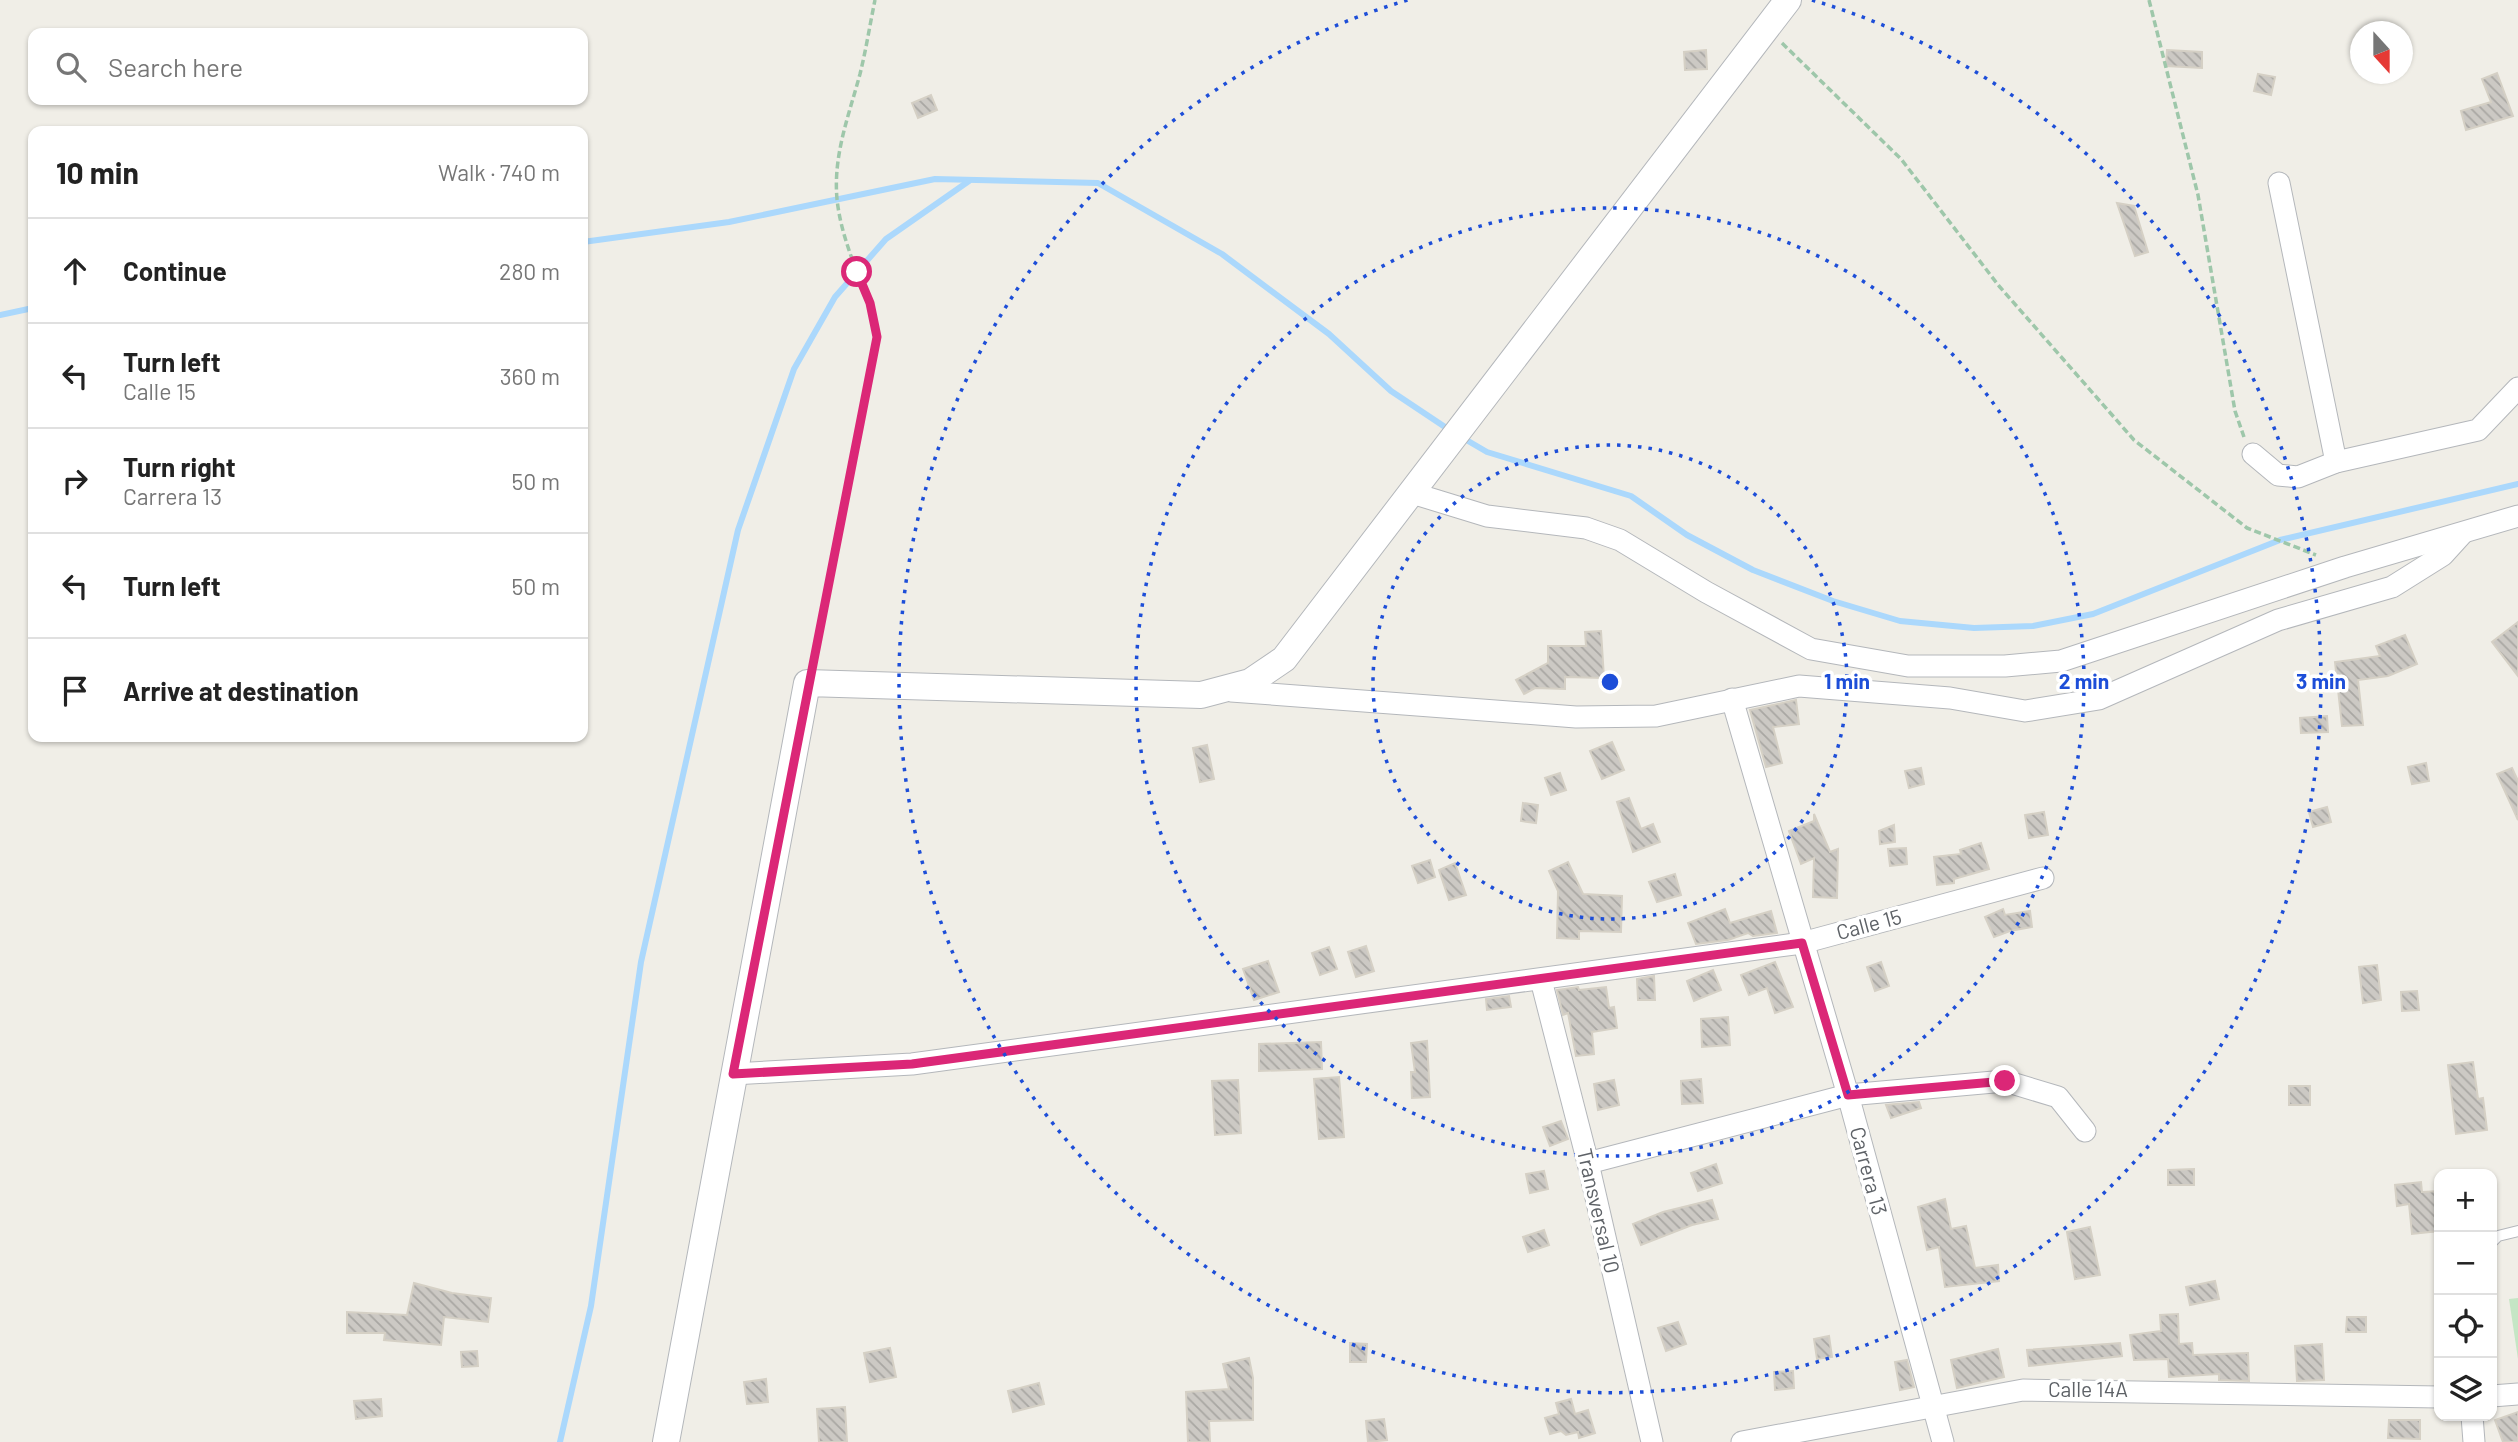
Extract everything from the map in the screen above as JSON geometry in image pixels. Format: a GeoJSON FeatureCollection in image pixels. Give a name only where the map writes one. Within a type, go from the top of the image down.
{"type":"FeatureCollection","features":[{"type":"Feature","properties":{"kind":"street"},"geometry":{"type":"LineString","coordinates":[[666,1442],[807,683],[1200,695],[1250,682],[1284,659],[1788,0]]}},
{"type":"Feature","properties":{"kind":"street"},"geometry":{"type":"LineString","coordinates":[[2279,183],[2336,462]]}},
{"type":"Feature","properties":{"kind":"street"},"geometry":{"type":"LineString","coordinates":[[2253,454],[2278,475],[2298,477],[2336,462],[2478,430],[2518,388]]}},
{"type":"Feature","properties":{"kind":"street"},"geometry":{"type":"LineString","coordinates":[[1412,493],[1487,516],[1586,528],[1620,540],[1706,592],[1811,649],[1908,666],[2005,666],[2061,662],[2345,567],[2518,516]]}},
{"type":"Feature","properties":{"kind":"street"},"geometry":{"type":"LineString","coordinates":[[1220,690],[1576,717],[1656,716],[1799,686],[1950,698],[2025,710],[2099,699],[2278,620],[2392,587],[2443,555],[2463,533]]}},
{"type":"Feature","properties":{"kind":"street","name":"Carrera 13"},"geometry":{"type":"LineString","coordinates":[[1732,699],[1848,1095],[1943,1442]]}},
{"type":"Feature","properties":{"kind":"street","name":"Calle 15"},"geometry":{"type":"LineString","coordinates":[[733,1074],[912,1064],[1541,981],[1802,943],[2043,878]]}},
{"type":"Feature","properties":{"kind":"street","name":"Transversal 10"},"geometry":{"type":"LineString","coordinates":[[1541,981],[1588,1163],[1652,1442]]}},
{"type":"Feature","properties":{"kind":"street"},"geometry":{"type":"LineString","coordinates":[[1588,1163],[1848,1095],[2005,1081],[2058,1097],[2085,1131]]}},
{"type":"Feature","properties":{"kind":"street","name":"Calle 14A"},"geometry":{"type":"LineString","coordinates":[[1742,1442],[2023,1390],[2434,1397]]}},
{"type":"Feature","properties":{"kind":"street"},"geometry":{"type":"LineString","coordinates":[[2497,1396],[2518,1394]]}},
{"type":"Feature","properties":{"kind":"street"},"geometry":{"type":"LineString","coordinates":[[2472,1421],[2474,1442]]}},
{"type":"Feature","properties":{"kind":"lane"},"geometry":{"type":"LineString","coordinates":[[2497,1237],[2518,1231]]}},
{"type":"Feature","properties":{"kind":"path"},"geometry":{"type":"LineString","coordinates":[[807,683],[877,337],[870,303],[850,257],[837,199],[841,132],[860,73],[875,0]]}},
{"type":"Feature","properties":{"kind":"path"},"geometry":{"type":"LineString","coordinates":[[2149,0],[2198,195],[2235,411],[2253,454]]}},
{"type":"Feature","properties":{"kind":"path"},"geometry":{"type":"LineString","coordinates":[[1768,29],[1901,159],[1999,286],[2134,440],[2247,528],[2345,567]]}},
{"type":"Feature","properties":{"kind":"green space"},"geometry":{"type":"Polygon","coordinates":[[[2518,1298],[2518,1359],[2509,1299],[2518,1298]]]}},
{"type":"Feature","properties":{"kind":"building"},"geometry":{"type":"Polygon","coordinates":[[[1706,50],[1707,69],[1685,70],[1684,52],[1706,50]]]}},
{"type":"Feature","properties":{"kind":"building"},"geometry":{"type":"Polygon","coordinates":[[[2167,50],[2202,52],[2202,68],[2166,66],[2167,50]]]}},
{"type":"Feature","properties":{"kind":"building"},"geometry":{"type":"Polygon","coordinates":[[[2497,73],[2513,116],[2466,130],[2461,111],[2491,102],[2482,79],[2497,73]]]}},
{"type":"Feature","properties":{"kind":"building"},"geometry":{"type":"Polygon","coordinates":[[[2258,74],[2275,77],[2271,95],[2254,91],[2258,74]]]}},
{"type":"Feature","properties":{"kind":"building"},"geometry":{"type":"Polygon","coordinates":[[[931,95],[937,110],[918,118],[912,103],[931,95]]]}},
{"type":"Feature","properties":{"kind":"building"},"geometry":{"type":"Polygon","coordinates":[[[2117,203],[2134,206],[2148,252],[2135,256],[2117,203]]]}},
{"type":"Feature","properties":{"kind":"building"},"geometry":{"type":"Polygon","coordinates":[[[2518,622],[2518,676],[2492,642],[2518,622]]]}},
{"type":"Feature","properties":{"kind":"building"},"geometry":{"type":"Polygon","coordinates":[[[1601,631],[1604,678],[1565,677],[1565,689],[1535,688],[1524,694],[1516,680],[1548,663],[1548,646],[1586,646],[1585,632],[1601,631]]]}},
{"type":"Feature","properties":{"kind":"building"},"geometry":{"type":"Polygon","coordinates":[[[2405,635],[2417,664],[2388,676],[2358,680],[2363,725],[2342,726],[2335,662],[2380,656],[2376,646],[2405,635]]]}},
{"type":"Feature","properties":{"kind":"building"},"geometry":{"type":"Polygon","coordinates":[[[1796,700],[1799,724],[1773,727],[1782,763],[1766,767],[1750,710],[1796,700]]]}},
{"type":"Feature","properties":{"kind":"building"},"geometry":{"type":"Polygon","coordinates":[[[2327,716],[2328,732],[2301,733],[2300,718],[2327,716]]]}},
{"type":"Feature","properties":{"kind":"building"},"geometry":{"type":"Polygon","coordinates":[[[1612,742],[1624,770],[1602,779],[1590,751],[1612,742]]]}},
{"type":"Feature","properties":{"kind":"building"},"geometry":{"type":"Polygon","coordinates":[[[1207,745],[1214,779],[1200,782],[1193,748],[1207,745]]]}},
{"type":"Feature","properties":{"kind":"building"},"geometry":{"type":"Polygon","coordinates":[[[2426,763],[2429,781],[2412,784],[2408,767],[2426,763]]]}},
{"type":"Feature","properties":{"kind":"building"},"geometry":{"type":"Polygon","coordinates":[[[1921,768],[1924,784],[1909,788],[1905,771],[1921,768]]]}},
{"type":"Feature","properties":{"kind":"building"},"geometry":{"type":"Polygon","coordinates":[[[2512,768],[2518,781],[2518,820],[2497,774],[2512,768]]]}},
{"type":"Feature","properties":{"kind":"building"},"geometry":{"type":"Polygon","coordinates":[[[1560,773],[1566,790],[1551,795],[1545,778],[1560,773]]]}},
{"type":"Feature","properties":{"kind":"building"},"geometry":{"type":"Polygon","coordinates":[[[1629,798],[1641,829],[1653,824],[1660,842],[1633,852],[1617,802],[1629,798]]]}},
{"type":"Feature","properties":{"kind":"building"},"geometry":{"type":"Polygon","coordinates":[[[1523,803],[1538,805],[1536,823],[1521,821],[1523,803]]]}},
{"type":"Feature","properties":{"kind":"building"},"geometry":{"type":"Polygon","coordinates":[[[2327,807],[2331,822],[2313,827],[2309,812],[2327,807]]]}},
{"type":"Feature","properties":{"kind":"building"},"geometry":{"type":"Polygon","coordinates":[[[2044,812],[2048,835],[2029,838],[2025,815],[2044,812]]]}},
{"type":"Feature","properties":{"kind":"building"},"geometry":{"type":"Polygon","coordinates":[[[1814,814],[1830,852],[1838,849],[1837,898],[1813,897],[1814,858],[1801,864],[1789,831],[1814,821],[1814,814]]]}},
{"type":"Feature","properties":{"kind":"building"},"geometry":{"type":"Polygon","coordinates":[[[1894,825],[1895,842],[1880,844],[1879,831],[1894,825]]]}},
{"type":"Feature","properties":{"kind":"building"},"geometry":{"type":"Polygon","coordinates":[[[1981,843],[1989,869],[1954,879],[1954,883],[1937,885],[1934,857],[1961,854],[1960,850],[1981,843]]]}},
{"type":"Feature","properties":{"kind":"building"},"geometry":{"type":"Polygon","coordinates":[[[1906,848],[1907,864],[1890,866],[1888,849],[1906,848]]]}},
{"type":"Feature","properties":{"kind":"building"},"geometry":{"type":"Polygon","coordinates":[[[1430,860],[1435,877],[1418,883],[1412,866],[1430,860]]]}},
{"type":"Feature","properties":{"kind":"building"},"geometry":{"type":"Polygon","coordinates":[[[1568,862],[1583,894],[1622,896],[1621,932],[1579,931],[1579,939],[1557,938],[1558,891],[1549,871],[1568,862]]]}},
{"type":"Feature","properties":{"kind":"building"},"geometry":{"type":"Polygon","coordinates":[[[1455,863],[1466,895],[1449,900],[1439,870],[1455,863]]]}},
{"type":"Feature","properties":{"kind":"building"},"geometry":{"type":"Polygon","coordinates":[[[1675,874],[1681,895],[1657,902],[1649,882],[1675,874]]]}},
{"type":"Feature","properties":{"kind":"building"},"geometry":{"type":"Polygon","coordinates":[[[1725,909],[1730,923],[1771,911],[1777,933],[1753,936],[1748,933],[1728,940],[1696,944],[1688,923],[1725,909]]]}},
{"type":"Feature","properties":{"kind":"building"},"geometry":{"type":"Polygon","coordinates":[[[2003,909],[2005,915],[2030,911],[2032,927],[1994,937],[1985,917],[2003,909]]]}},
{"type":"Feature","properties":{"kind":"building"},"geometry":{"type":"Polygon","coordinates":[[[1366,946],[1374,971],[1356,977],[1348,952],[1366,946]]]}},
{"type":"Feature","properties":{"kind":"building"},"geometry":{"type":"Polygon","coordinates":[[[1329,947],[1337,969],[1320,975],[1312,953],[1329,947]]]}},
{"type":"Feature","properties":{"kind":"building"},"geometry":{"type":"Polygon","coordinates":[[[1268,961],[1279,992],[1254,1000],[1243,969],[1268,961]]]}},
{"type":"Feature","properties":{"kind":"building"},"geometry":{"type":"Polygon","coordinates":[[[1775,962],[1793,1007],[1775,1013],[1767,988],[1749,995],[1741,975],[1775,962]]]}},
{"type":"Feature","properties":{"kind":"building"},"geometry":{"type":"Polygon","coordinates":[[[1881,962],[1889,986],[1875,991],[1867,967],[1881,962]]]}},
{"type":"Feature","properties":{"kind":"building"},"geometry":{"type":"Polygon","coordinates":[[[2377,965],[2381,1000],[2363,1003],[2359,967],[2377,965]]]}},
{"type":"Feature","properties":{"kind":"building"},"geometry":{"type":"Polygon","coordinates":[[[1713,970],[1721,990],[1694,1001],[1687,981],[1713,970]]]}},
{"type":"Feature","properties":{"kind":"building"},"geometry":{"type":"Polygon","coordinates":[[[1654,976],[1655,1000],[1638,1000],[1637,979],[1654,976]]]}},
{"type":"Feature","properties":{"kind":"building"},"geometry":{"type":"Polygon","coordinates":[[[1578,987],[1579,990],[1606,987],[1609,1008],[1614,1007],[1617,1028],[1592,1032],[1594,1054],[1576,1056],[1568,1013],[1563,1015],[1557,990],[1578,987]]]}},
{"type":"Feature","properties":{"kind":"building"},"geometry":{"type":"Polygon","coordinates":[[[2417,991],[2419,1010],[2402,1011],[2401,992],[2417,991]]]}},
{"type":"Feature","properties":{"kind":"building"},"geometry":{"type":"Polygon","coordinates":[[[1509,996],[1511,1007],[1487,1010],[1486,999],[1509,996]]]}},
{"type":"Feature","properties":{"kind":"building"},"geometry":{"type":"Polygon","coordinates":[[[1728,1017],[1730,1045],[1702,1047],[1701,1019],[1728,1017]]]}},
{"type":"Feature","properties":{"kind":"building"},"geometry":{"type":"Polygon","coordinates":[[[1427,1041],[1430,1097],[1412,1098],[1411,1072],[1415,1072],[1411,1043],[1427,1041]]]}},
{"type":"Feature","properties":{"kind":"building"},"geometry":{"type":"Polygon","coordinates":[[[1321,1042],[1322,1069],[1259,1071],[1259,1044],[1321,1042]]]}},
{"type":"Feature","properties":{"kind":"building"},"geometry":{"type":"Polygon","coordinates":[[[2473,1062],[2478,1099],[2483,1098],[2487,1130],[2456,1134],[2448,1065],[2473,1062]]]}},
{"type":"Feature","properties":{"kind":"building"},"geometry":{"type":"Polygon","coordinates":[[[1339,1077],[1344,1137],[1319,1139],[1314,1079],[1339,1077]]]}},
{"type":"Feature","properties":{"kind":"building"},"geometry":{"type":"Polygon","coordinates":[[[1701,1079],[1703,1103],[1682,1104],[1681,1081],[1701,1079]]]}},
{"type":"Feature","properties":{"kind":"building"},"geometry":{"type":"Polygon","coordinates":[[[1238,1080],[1241,1133],[1215,1135],[1212,1081],[1238,1080]]]}},
{"type":"Feature","properties":{"kind":"building"},"geometry":{"type":"Polygon","coordinates":[[[1614,1080],[1619,1105],[1598,1110],[1594,1084],[1614,1080]]]}},
{"type":"Feature","properties":{"kind":"building"},"geometry":{"type":"Polygon","coordinates":[[[2289,1086],[2310,1086],[2310,1105],[2289,1105],[2289,1086]]]}},
{"type":"Feature","properties":{"kind":"building"},"geometry":{"type":"Polygon","coordinates":[[[1919,1102],[1921,1108],[1891,1118],[1886,1105],[1919,1102]]]}},
{"type":"Feature","properties":{"kind":"building"},"geometry":{"type":"Polygon","coordinates":[[[1561,1121],[1568,1139],[1550,1146],[1543,1127],[1561,1121]]]}},
{"type":"Feature","properties":{"kind":"building"},"geometry":{"type":"Polygon","coordinates":[[[1716,1164],[1722,1183],[1698,1191],[1691,1173],[1716,1164]]]}},
{"type":"Feature","properties":{"kind":"building"},"geometry":{"type":"Polygon","coordinates":[[[2194,1169],[2194,1185],[2168,1185],[2168,1170],[2194,1169]]]}},
{"type":"Feature","properties":{"kind":"building"},"geometry":{"type":"Polygon","coordinates":[[[1544,1171],[1548,1189],[1530,1193],[1526,1174],[1544,1171]]]}},
{"type":"Feature","properties":{"kind":"building"},"geometry":{"type":"Polygon","coordinates":[[[2421,1182],[2422,1192],[2434,1191],[2434,1232],[2412,1234],[2409,1204],[2397,1206],[2395,1185],[2421,1182]]]}},
{"type":"Feature","properties":{"kind":"building"},"geometry":{"type":"Polygon","coordinates":[[[1945,1199],[1951,1229],[1966,1226],[1975,1268],[1998,1265],[1999,1281],[1945,1287],[1939,1247],[1927,1250],[1918,1207],[1945,1199]]]}},
{"type":"Feature","properties":{"kind":"building"},"geometry":{"type":"Polygon","coordinates":[[[1712,1200],[1718,1219],[1692,1225],[1641,1245],[1633,1224],[1663,1212],[1712,1200]]]}},
{"type":"Feature","properties":{"kind":"building"},"geometry":{"type":"Polygon","coordinates":[[[2090,1227],[2100,1275],[2075,1279],[2067,1232],[2090,1227]]]}},
{"type":"Feature","properties":{"kind":"building"},"geometry":{"type":"Polygon","coordinates":[[[1544,1230],[1549,1245],[1528,1252],[1523,1237],[1544,1230]]]}},
{"type":"Feature","properties":{"kind":"building"},"geometry":{"type":"Polygon","coordinates":[[[2215,1281],[2219,1299],[2190,1305],[2186,1287],[2215,1281]]]}},
{"type":"Feature","properties":{"kind":"building"},"geometry":{"type":"Polygon","coordinates":[[[414,1283],[452,1293],[491,1298],[488,1322],[444,1317],[441,1345],[384,1340],[385,1333],[347,1333],[347,1312],[407,1315],[414,1283]]]}},
{"type":"Feature","properties":{"kind":"building"},"geometry":{"type":"Polygon","coordinates":[[[2178,1314],[2179,1344],[2192,1343],[2193,1355],[2248,1353],[2249,1381],[2219,1380],[2219,1374],[2169,1377],[2168,1359],[2134,1360],[2130,1335],[2161,1331],[2160,1315],[2178,1314]]]}},
{"type":"Feature","properties":{"kind":"building"},"geometry":{"type":"Polygon","coordinates":[[[2347,1317],[2366,1317],[2366,1332],[2346,1332],[2347,1317]]]}},
{"type":"Feature","properties":{"kind":"building"},"geometry":{"type":"Polygon","coordinates":[[[1678,1322],[1686,1344],[1666,1351],[1658,1328],[1678,1322]]]}},
{"type":"Feature","properties":{"kind":"building"},"geometry":{"type":"Polygon","coordinates":[[[1829,1336],[1832,1357],[1817,1359],[1814,1339],[1829,1336]]]}},
{"type":"Feature","properties":{"kind":"building"},"geometry":{"type":"Polygon","coordinates":[[[1350,1343],[1367,1344],[1366,1362],[1350,1362],[1350,1343]]]}},
{"type":"Feature","properties":{"kind":"building"},"geometry":{"type":"Polygon","coordinates":[[[2120,1343],[2122,1356],[2029,1366],[2027,1350],[2120,1343]]]}},
{"type":"Feature","properties":{"kind":"building"},"geometry":{"type":"Polygon","coordinates":[[[2322,1344],[2324,1380],[2297,1381],[2295,1346],[2322,1344]]]}},
{"type":"Feature","properties":{"kind":"building"},"geometry":{"type":"Polygon","coordinates":[[[890,1348],[896,1377],[870,1382],[864,1353],[890,1348]]]}},
{"type":"Feature","properties":{"kind":"building"},"geometry":{"type":"Polygon","coordinates":[[[1998,1349],[2004,1377],[1957,1388],[1951,1360],[1998,1349]]]}},
{"type":"Feature","properties":{"kind":"building"},"geometry":{"type":"Polygon","coordinates":[[[477,1351],[478,1366],[462,1367],[461,1352],[477,1351]]]}},
{"type":"Feature","properties":{"kind":"building"},"geometry":{"type":"Polygon","coordinates":[[[1249,1358],[1253,1378],[1253,1420],[1209,1421],[1210,1442],[1188,1442],[1186,1392],[1229,1389],[1223,1364],[1249,1358]]]}},
{"type":"Feature","properties":{"kind":"building"},"geometry":{"type":"Polygon","coordinates":[[[1907,1360],[1914,1387],[1900,1390],[1895,1362],[1907,1360]]]}},
{"type":"Feature","properties":{"kind":"building"},"geometry":{"type":"Polygon","coordinates":[[[1793,1371],[1794,1388],[1775,1390],[1774,1372],[1793,1371]]]}},
{"type":"Feature","properties":{"kind":"building"},"geometry":{"type":"Polygon","coordinates":[[[766,1379],[768,1402],[747,1404],[744,1382],[766,1379]]]}},
{"type":"Feature","properties":{"kind":"building"},"geometry":{"type":"Polygon","coordinates":[[[1039,1383],[1044,1404],[1013,1412],[1008,1391],[1039,1383]]]}},
{"type":"Feature","properties":{"kind":"building"},"geometry":{"type":"Polygon","coordinates":[[[381,1399],[382,1416],[356,1419],[354,1401],[381,1399]]]}},
{"type":"Feature","properties":{"kind":"building"},"geometry":{"type":"Polygon","coordinates":[[[1571,1399],[1575,1414],[1588,1410],[1595,1433],[1579,1438],[1578,1432],[1566,1435],[1561,1431],[1550,1434],[1545,1418],[1559,1414],[1556,1403],[1571,1399]]]}},
{"type":"Feature","properties":{"kind":"building"},"geometry":{"type":"Polygon","coordinates":[[[845,1407],[847,1442],[819,1442],[817,1409],[845,1407]]]}},
{"type":"Feature","properties":{"kind":"building"},"geometry":{"type":"Polygon","coordinates":[[[2518,1412],[2518,1442],[2503,1442],[2497,1419],[2518,1412]]]}},
{"type":"Feature","properties":{"kind":"building"},"geometry":{"type":"Polygon","coordinates":[[[1384,1419],[1387,1440],[1368,1442],[1366,1421],[1384,1419]]]}},
{"type":"Feature","properties":{"kind":"building"},"geometry":{"type":"Polygon","coordinates":[[[2389,1420],[2420,1420],[2420,1439],[2388,1438],[2389,1420]]]}},
{"type":"Feature","properties":{"kind":"waterway"},"geometry":{"type":"LineString","coordinates":[[588,241],[729,222],[935,179],[1098,183],[1222,254],[1329,334],[1391,391],[1451,431]]}},
{"type":"Feature","properties":{"kind":"waterway"},"geometry":{"type":"LineString","coordinates":[[560,1442],[591,1306],[641,962],[738,530],[794,369],[835,297],[886,239],[969,181]]}},
{"type":"Feature","properties":{"kind":"waterway"},"geometry":{"type":"LineString","coordinates":[[0,315],[28,309]]}},
{"type":"Feature","properties":{"kind":"waterway"},"geometry":{"type":"LineString","coordinates":[[1463,438],[1487,452],[1631,496],[1687,535],[1753,570],[1833,601],[1900,621],[1974,628],[2033,626],[2093,614],[2280,540],[2518,484]]}},
{"type":"Feature","properties":{"kind":"route"},"geometry":{"type":"LineString","coordinates":[[857,272],[870,303],[877,337],[807,683],[733,1074],[912,1064],[1541,981],[1802,943],[1848,1095],[2005,1081]]}}]}
